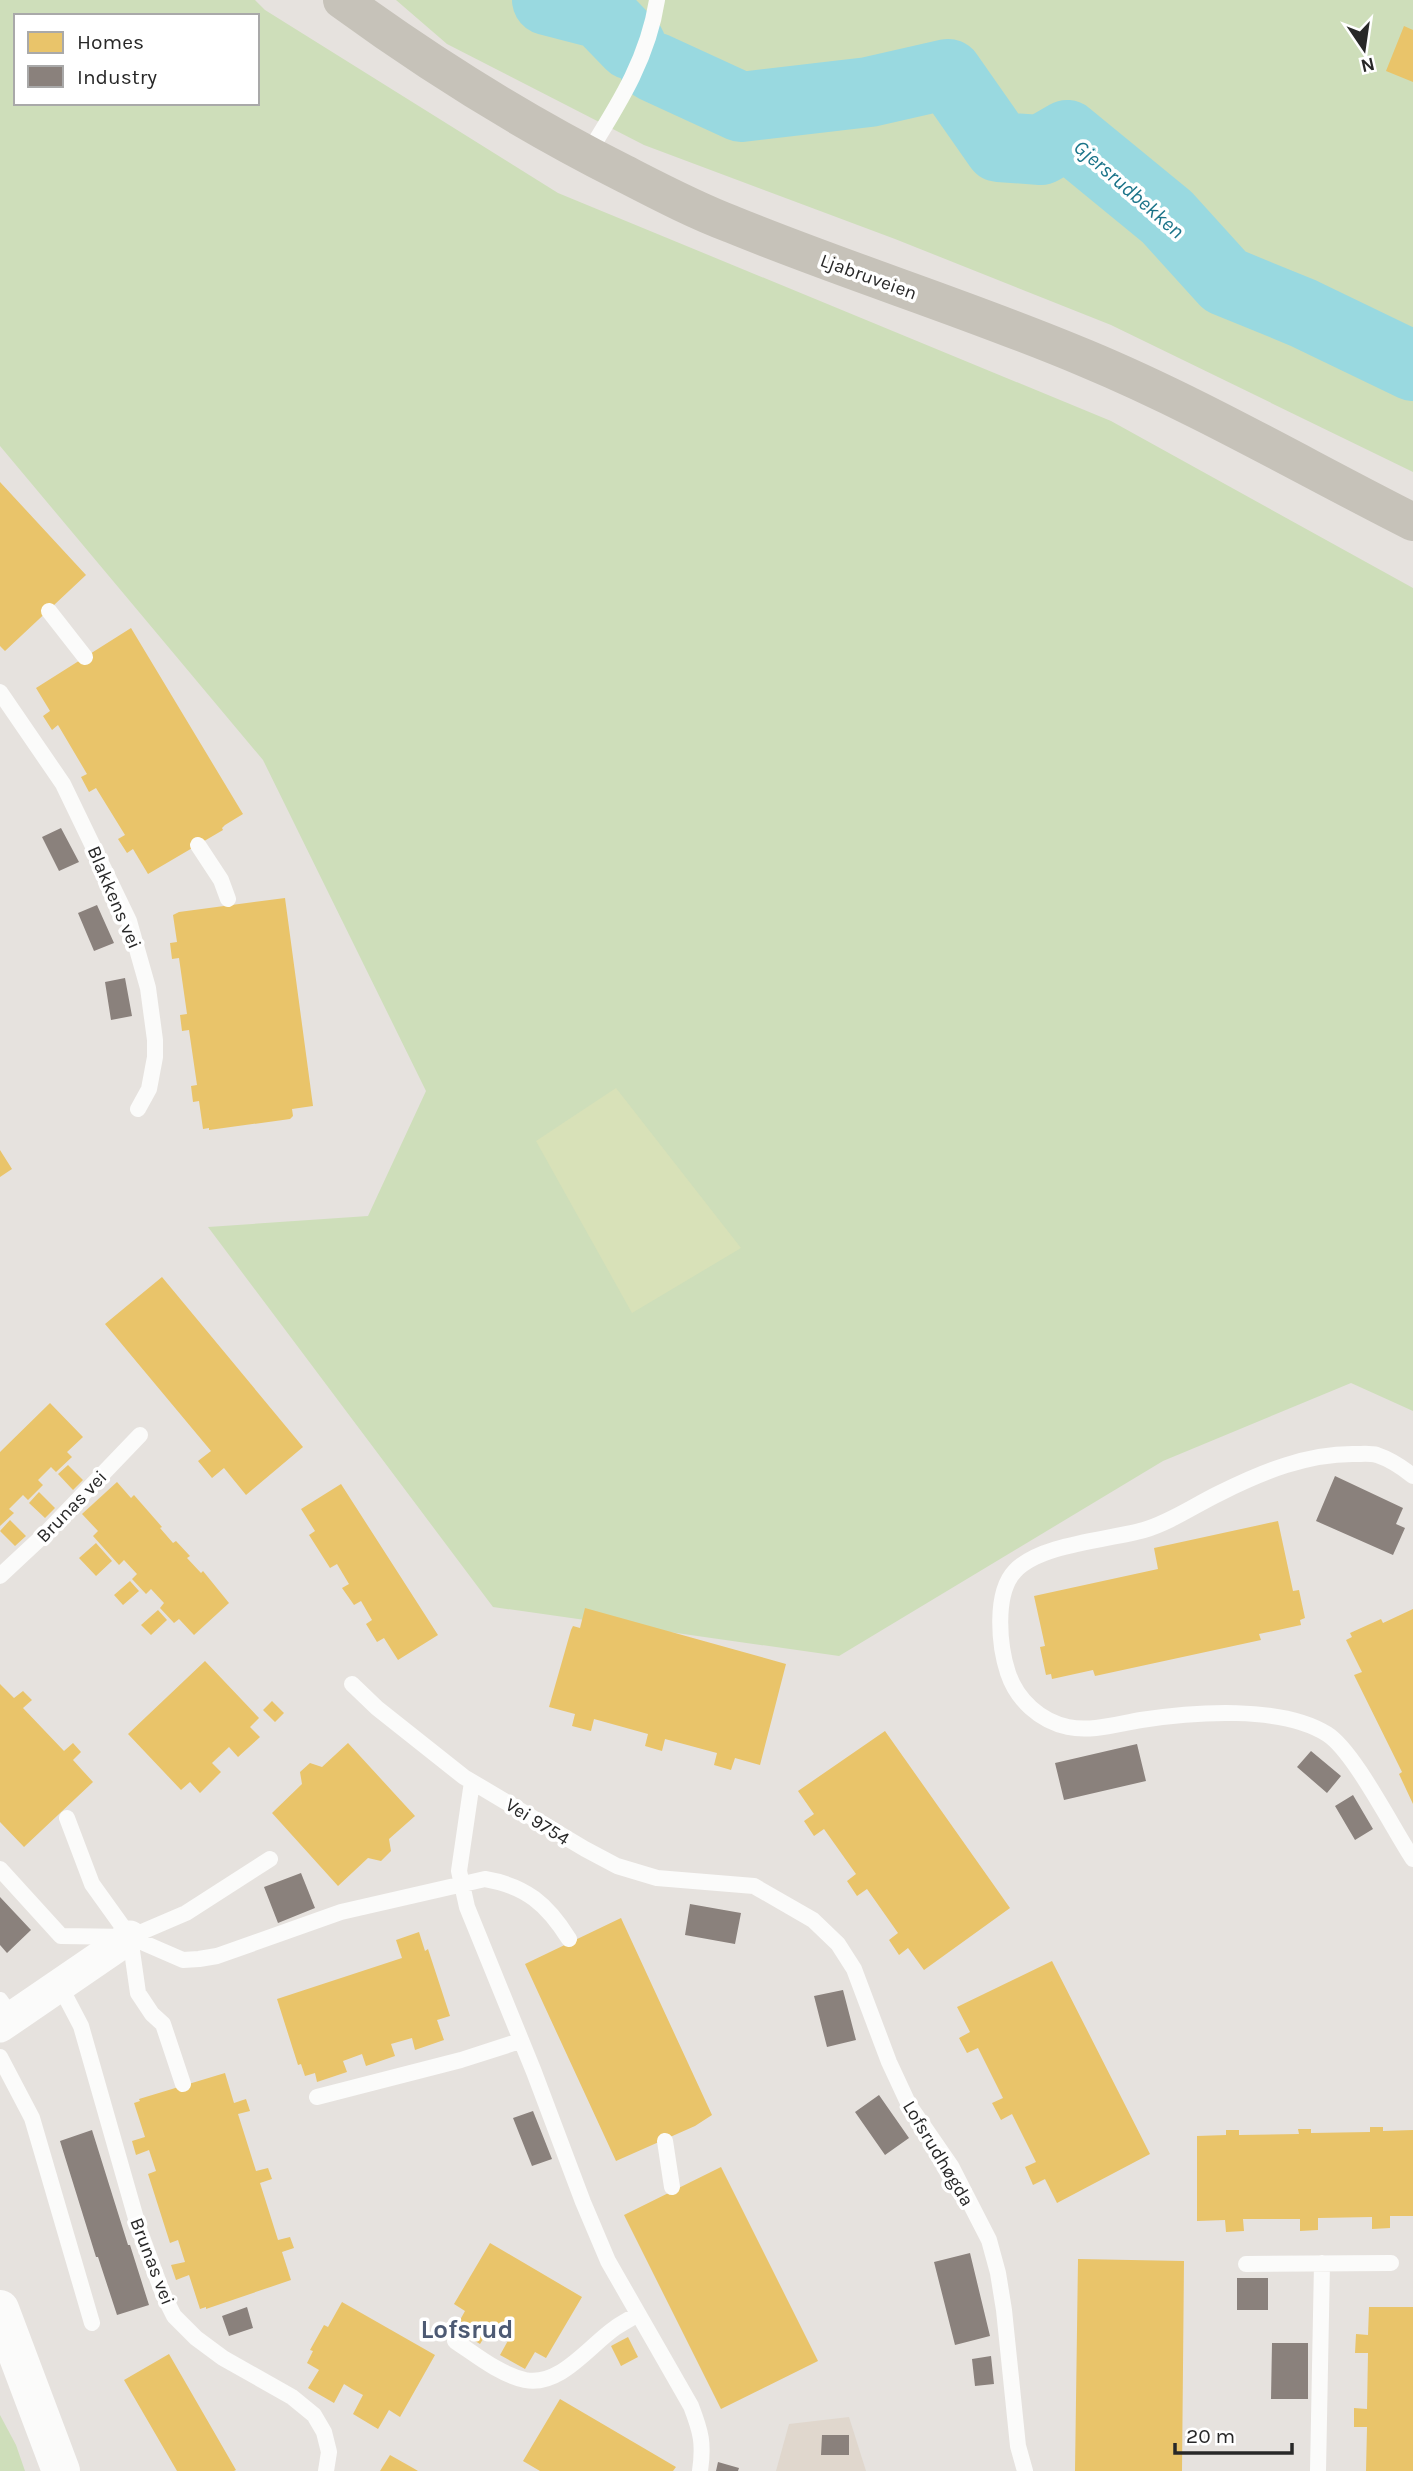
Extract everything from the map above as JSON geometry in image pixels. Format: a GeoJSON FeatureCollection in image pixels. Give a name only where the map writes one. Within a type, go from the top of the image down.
{"type":"FeatureCollection","features":[{"type":"Feature","properties":{"kind":"main road","name":"Ljabruveien"},"geometry":{"type":"LineString","coordinates":[[342,0],[474,90],[587,155],[729,223],[1033,336],[1090,360],[1210,416],[1413,522]]}},
{"type":"Feature","properties":{"kind":"street"},"geometry":{"type":"LineString","coordinates":[[4,2014],[61,1986],[88,1964],[130,1937]]}},
{"type":"Feature","properties":{"kind":"street"},"geometry":{"type":"LineString","coordinates":[[0,2309],[61,2471]]}},
{"type":"Feature","properties":{"kind":"lane"},"geometry":{"type":"LineString","coordinates":[[587,155],[634,78],[651,32],[657,0]]}},
{"type":"Feature","properties":{"kind":"lane"},"geometry":{"type":"LineString","coordinates":[[50,611],[85,657]]}},
{"type":"Feature","properties":{"kind":"lane","name":"Blakkens vei"},"geometry":{"type":"LineString","coordinates":[[3,702],[63,784],[132,932],[148,988],[155,1040],[149,1089],[138,1109]]}},
{"type":"Feature","properties":{"kind":"lane"},"geometry":{"type":"LineString","coordinates":[[198,845],[221,880],[228,899]]}},
{"type":"Feature","properties":{"kind":"lane","name":"Brunas vei"},"geometry":{"type":"LineString","coordinates":[[0,1576],[46,1533],[140,1436]]}},
{"type":"Feature","properties":{"kind":"lane"},"geometry":{"type":"LineString","coordinates":[[1413,1476],[1376,1455],[1339,1454],[1289,1463],[1146,1529],[1044,1553],[1027,1561],[1014,1572],[1007,1584],[1001,1609],[1000,1632],[1008,1672],[1026,1706],[1050,1721],[1066,1726],[1083,1729],[1163,1717],[1260,1713],[1298,1720],[1328,1734],[1344,1749],[1413,1859]]}},
{"type":"Feature","properties":{"kind":"lane","name":"Vei 9754"},"geometry":{"type":"LineString","coordinates":[[352,1684],[377,1708],[472,1782],[548,1829],[617,1866],[657,1878],[754,1886]]}},
{"type":"Feature","properties":{"kind":"lane"},"geometry":{"type":"LineString","coordinates":[[472,1782],[459,1871],[467,1907],[598,2237],[691,2406],[701,2431],[704,2449],[700,2471]]}},
{"type":"Feature","properties":{"kind":"lane"},"geometry":{"type":"LineString","coordinates":[[67,1818],[92,1885],[130,1937],[138,1993],[152,2014],[163,2024],[183,2084]]}},
{"type":"Feature","properties":{"kind":"lane"},"geometry":{"type":"LineString","coordinates":[[130,1937],[186,1913],[270,1859]]}},
{"type":"Feature","properties":{"kind":"lane"},"geometry":{"type":"LineString","coordinates":[[0,1869],[61,1936],[130,1937],[183,1960],[217,1956],[341,1912],[485,1879],[507,1883],[534,1897],[554,1915],[569,1939]]}},
{"type":"Feature","properties":{"kind":"lane","name":"Lofsrudhøgda"},"geometry":{"type":"LineString","coordinates":[[754,1886],[813,1920],[838,1944],[854,1969],[889,2062],[909,2105],[951,2166],[989,2240],[998,2273],[1018,2446],[1025,2471]]}},
{"type":"Feature","properties":{"kind":"lane","name":"Brunas vei"},"geometry":{"type":"LineString","coordinates":[[61,1986],[81,2026],[139,2230],[174,2316],[196,2339],[223,2358],[292,2397],[314,2415],[324,2432],[329,2452],[326,2471]]}},
{"type":"Feature","properties":{"kind":"lane"},"geometry":{"type":"LineString","coordinates":[[317,2097],[461,2060],[520,2041]]}},
{"type":"Feature","properties":{"kind":"lane"},"geometry":{"type":"LineString","coordinates":[[0,2057],[32,2118],[92,2323]]}},
{"type":"Feature","properties":{"kind":"lane"},"geometry":{"type":"LineString","coordinates":[[665,2141],[672,2187]]}},
{"type":"Feature","properties":{"kind":"lane"},"geometry":{"type":"LineString","coordinates":[[1318,2471],[1322,2263]]}},
{"type":"Feature","properties":{"kind":"lane"},"geometry":{"type":"LineString","coordinates":[[1246,2264],[1391,2263]]}},
{"type":"Feature","properties":{"kind":"lane"},"geometry":{"type":"LineString","coordinates":[[454,2341],[507,2374],[527,2381],[537,2381],[558,2374],[616,2327],[638,2314]]}},
{"type":"Feature","properties":{"kind":"shaded area"},"geometry":{"type":"Polygon","coordinates":[[[849,2417],[866,2471],[776,2471],[789,2424],[849,2417]]]}},
{"type":"Feature","properties":{"kind":"green space"},"geometry":{"type":"Polygon","coordinates":[[[0,0],[255,0],[265,10],[558,193],[1111,421],[1413,588],[1413,1411],[1351,1383],[1163,1461],[839,1656],[493,1607],[208,1227],[368,1216],[426,1091],[263,760],[0,446],[0,0]]]}},
{"type":"Feature","properties":{"kind":"green space"},"geometry":{"type":"Polygon","coordinates":[[[396,0],[1413,0],[1413,472],[1111,325],[895,239],[644,145],[447,44],[396,0]]]}},
{"type":"Feature","properties":{"kind":"green space"},"geometry":{"type":"Polygon","coordinates":[[[616,1088],[741,1248],[632,1313],[536,1141],[616,1088]]]}},
{"type":"Feature","properties":{"kind":"green space"},"geometry":{"type":"Polygon","coordinates":[[[0,2415],[16,2445],[25,2471],[0,2471],[0,2415]]]}},
{"type":"Feature","properties":{"kind":"building: Homes"},"geometry":{"type":"Polygon","coordinates":[[[1404,26],[1413,30],[1413,82],[1386,71],[1404,26]]]}},
{"type":"Feature","properties":{"kind":"building: Homes"},"geometry":{"type":"Polygon","coordinates":[[[0,482],[86,575],[5,651],[0,646],[0,482]]]}},
{"type":"Feature","properties":{"kind":"building: Homes"},"geometry":{"type":"Polygon","coordinates":[[[131,628],[243,814],[225,825],[223,830],[148,874],[133,849],[127,853],[118,839],[125,835],[96,788],[89,792],[81,777],[87,774],[58,725],[52,730],[43,716],[50,711],[36,688],[131,628]]]}},
{"type":"Feature","properties":{"kind":"building: Homes"},"geometry":{"type":"Polygon","coordinates":[[[285,898],[313,1106],[292,1109],[293,1116],[290,1119],[203,1129],[199,1101],[193,1102],[191,1086],[197,1085],[189,1030],[182,1031],[180,1015],[187,1014],[179,958],[172,959],[170,943],[177,942],[173,915],[285,898]]]}},
{"type":"Feature","properties":{"kind":"building: Homes"},"geometry":{"type":"Polygon","coordinates":[[[0,1150],[12,1169],[0,1177],[0,1150]]]}},
{"type":"Feature","properties":{"kind":"building: Homes"},"geometry":{"type":"Polygon","coordinates":[[[162,1277],[303,1447],[246,1495],[224,1468],[212,1478],[198,1461],[211,1451],[105,1324],[162,1277]]]}},
{"type":"Feature","properties":{"kind":"building: Homes"},"geometry":{"type":"Polygon","coordinates":[[[50,1403],[83,1437],[67,1452],[72,1457],[56,1472],[51,1467],[38,1480],[43,1485],[28,1500],[23,1495],[9,1509],[14,1513],[0,1526],[0,1452],[50,1403]]]}},
{"type":"Feature","properties":{"kind":"building: Homes"},"geometry":{"type":"Polygon","coordinates":[[[68,1465],[83,1480],[73,1490],[58,1474],[68,1465]]]}},
{"type":"Feature","properties":{"kind":"building: Homes"},"geometry":{"type":"Polygon","coordinates":[[[117,1482],[131,1498],[134,1495],[173,1543],[176,1541],[190,1556],[187,1558],[201,1573],[203,1571],[229,1603],[194,1635],[179,1619],[174,1623],[160,1608],[164,1603],[151,1589],[146,1594],[132,1579],[137,1574],[124,1560],[119,1565],[93,1536],[98,1531],[82,1514],[117,1482]]]}},
{"type":"Feature","properties":{"kind":"building: Homes"},"geometry":{"type":"Polygon","coordinates":[[[341,1484],[438,1635],[398,1660],[384,1638],[377,1642],[366,1624],[372,1620],[361,1601],[354,1605],[342,1588],[349,1584],[337,1564],[330,1568],[309,1535],[315,1531],[301,1509],[341,1484]]]}},
{"type":"Feature","properties":{"kind":"building: Homes"},"geometry":{"type":"Polygon","coordinates":[[[39,1492],[55,1508],[45,1518],[29,1503],[39,1492]]]}},
{"type":"Feature","properties":{"kind":"building: Homes"},"geometry":{"type":"Polygon","coordinates":[[[10,1520],[26,1536],[15,1546],[0,1531],[10,1520]]]}},
{"type":"Feature","properties":{"kind":"building: Homes"},"geometry":{"type":"Polygon","coordinates":[[[1278,1521],[1293,1591],[1299,1590],[1305,1618],[1300,1620],[1301,1625],[1259,1634],[1261,1640],[1095,1676],[1093,1670],[1052,1679],[1051,1674],[1046,1675],[1040,1647],[1045,1646],[1034,1596],[1158,1569],[1154,1548],[1278,1521]]]}},
{"type":"Feature","properties":{"kind":"building: Homes"},"geometry":{"type":"Polygon","coordinates":[[[96,1543],[112,1561],[96,1576],[79,1558],[96,1543]]]}},
{"type":"Feature","properties":{"kind":"building: Homes"},"geometry":{"type":"Polygon","coordinates":[[[130,1581],[139,1591],[123,1605],[114,1595],[130,1581]]]}},
{"type":"Feature","properties":{"kind":"building: Homes"},"geometry":{"type":"Polygon","coordinates":[[[585,1608],[786,1664],[760,1765],[735,1758],[731,1770],[714,1765],[717,1753],[665,1739],[662,1751],[645,1746],[648,1734],[594,1719],[591,1731],[572,1726],[575,1714],[549,1707],[571,1630],[573,1626],[580,1628],[585,1608]]]}},
{"type":"Feature","properties":{"kind":"building: Homes"},"geometry":{"type":"Polygon","coordinates":[[[1413,1609],[1413,1804],[1399,1774],[1402,1772],[1354,1675],[1362,1672],[1346,1640],[1352,1637],[1350,1633],[1381,1619],[1383,1623],[1413,1609]]]}},
{"type":"Feature","properties":{"kind":"building: Homes"},"geometry":{"type":"Polygon","coordinates":[[[158,1610],[167,1620],[151,1635],[141,1625],[158,1610]]]}},
{"type":"Feature","properties":{"kind":"building: Homes"},"geometry":{"type":"Polygon","coordinates":[[[205,1661],[259,1718],[250,1727],[260,1737],[238,1757],[229,1747],[212,1763],[221,1772],[200,1793],[190,1782],[181,1790],[128,1734],[205,1661]]]}},
{"type":"Feature","properties":{"kind":"building: Homes"},"geometry":{"type":"Polygon","coordinates":[[[0,1684],[14,1698],[23,1691],[32,1700],[23,1708],[64,1751],[73,1743],[81,1752],[73,1760],[93,1782],[24,1847],[0,1822],[0,1684]]]}},
{"type":"Feature","properties":{"kind":"building: Homes"},"geometry":{"type":"Polygon","coordinates":[[[272,1701],[284,1713],[275,1722],[263,1710],[272,1701]]]}},
{"type":"Feature","properties":{"kind":"building: Homes"},"geometry":{"type":"Polygon","coordinates":[[[885,1731],[1010,1908],[924,1970],[908,1948],[899,1955],[889,1940],[898,1933],[867,1889],[857,1896],[847,1881],[856,1874],[824,1829],[814,1836],[804,1821],[814,1814],[798,1791],[885,1731]]]}},
{"type":"Feature","properties":{"kind":"building: Homes"},"geometry":{"type":"Polygon","coordinates":[[[348,1743],[415,1816],[389,1839],[391,1851],[381,1861],[368,1858],[338,1886],[272,1813],[302,1784],[300,1772],[310,1763],[322,1767],[348,1743]]]}},
{"type":"Feature","properties":{"kind":"building: Homes"},"geometry":{"type":"Polygon","coordinates":[[[621,1918],[712,2115],[695,2126],[616,2161],[525,1964],[621,1918]]]}},
{"type":"Feature","properties":{"kind":"building: Homes"},"geometry":{"type":"Polygon","coordinates":[[[419,1932],[425,1951],[428,1949],[450,2016],[437,2020],[444,2040],[415,2050],[412,2038],[391,2044],[395,2056],[366,2066],[362,2054],[343,2061],[347,2072],[317,2082],[315,2073],[305,2076],[301,2064],[298,2065],[277,1999],[402,1958],[396,1940],[419,1932]]]}},
{"type":"Feature","properties":{"kind":"building: Homes"},"geometry":{"type":"Polygon","coordinates":[[[1052,1961],[1150,2154],[1057,2203],[1045,2179],[1033,2185],[1025,2167],[1036,2162],[1012,2114],[1001,2120],[992,2103],[1003,2098],[978,2048],[967,2053],[959,2038],[970,2032],[957,2007],[1052,1961]]]}},
{"type":"Feature","properties":{"kind":"building: Homes"},"geometry":{"type":"Polygon","coordinates":[[[225,2073],[234,2103],[246,2099],[250,2111],[238,2114],[256,2171],[268,2168],[272,2179],[260,2183],[278,2240],[290,2237],[294,2248],[282,2252],[291,2280],[200,2309],[189,2275],[176,2280],[171,2265],[185,2262],[178,2240],[170,2243],[148,2174],[156,2171],[149,2150],[136,2155],[132,2141],[145,2137],[134,2103],[140,2101],[139,2099],[225,2073]]]}},
{"type":"Feature","properties":{"kind":"building: Homes"},"geometry":{"type":"Polygon","coordinates":[[[1370,2127],[1383,2127],[1383,2131],[1413,2130],[1413,2216],[1390,2216],[1390,2228],[1372,2229],[1372,2217],[1318,2218],[1318,2230],[1300,2231],[1300,2219],[1243,2219],[1244,2231],[1226,2232],[1225,2220],[1197,2221],[1197,2136],[1226,2135],[1226,2130],[1239,2130],[1239,2135],[1299,2134],[1298,2129],[1311,2129],[1311,2133],[1370,2132],[1370,2127]]]}},
{"type":"Feature","properties":{"kind":"building: Homes"},"geometry":{"type":"Polygon","coordinates":[[[721,2167],[818,2361],[721,2409],[624,2215],[721,2167]]]}},
{"type":"Feature","properties":{"kind":"building: Homes"},"geometry":{"type":"Polygon","coordinates":[[[490,2243],[582,2297],[546,2358],[535,2352],[525,2369],[500,2355],[510,2337],[491,2326],[480,2344],[455,2329],[465,2311],[454,2304],[490,2243]]]}},
{"type":"Feature","properties":{"kind":"building: Homes"},"geometry":{"type":"Polygon","coordinates":[[[1078,2259],[1184,2261],[1182,2471],[1075,2471],[1078,2259]]]}},
{"type":"Feature","properties":{"kind":"building: Homes"},"geometry":{"type":"Polygon","coordinates":[[[342,2302],[435,2355],[400,2417],[389,2410],[378,2429],[353,2414],[363,2395],[344,2384],[334,2403],[308,2388],[319,2370],[307,2363],[313,2351],[310,2350],[324,2325],[328,2327],[342,2302]]]}},
{"type":"Feature","properties":{"kind":"building: Homes"},"geometry":{"type":"Polygon","coordinates":[[[1369,2307],[1413,2307],[1413,2471],[1366,2471],[1367,2427],[1354,2427],[1354,2408],[1367,2409],[1368,2353],[1355,2353],[1356,2334],[1368,2335],[1369,2307]]]}},
{"type":"Feature","properties":{"kind":"building: Homes"},"geometry":{"type":"Polygon","coordinates":[[[628,2337],[638,2357],[621,2366],[611,2346],[628,2337]]]}},
{"type":"Feature","properties":{"kind":"building: Homes"},"geometry":{"type":"Polygon","coordinates":[[[169,2354],[236,2470],[177,2471],[124,2380],[169,2354]]]}},
{"type":"Feature","properties":{"kind":"building: Homes"},"geometry":{"type":"Polygon","coordinates":[[[560,2399],[676,2467],[673,2471],[540,2471],[523,2461],[560,2399]]]}},
{"type":"Feature","properties":{"kind":"building: Homes"},"geometry":{"type":"Polygon","coordinates":[[[390,2455],[413,2468],[418,2471],[380,2471],[390,2455]]]}},
{"type":"Feature","properties":{"kind":"building: Industry"},"geometry":{"type":"Polygon","coordinates":[[[61,828],[79,862],[59,871],[42,837],[61,828]]]}},
{"type":"Feature","properties":{"kind":"building: Industry"},"geometry":{"type":"Polygon","coordinates":[[[97,905],[114,943],[94,951],[78,913],[97,905]]]}},
{"type":"Feature","properties":{"kind":"building: Industry"},"geometry":{"type":"Polygon","coordinates":[[[125,978],[132,1016],[111,1020],[105,982],[125,978]]]}},
{"type":"Feature","properties":{"kind":"building: Industry"},"geometry":{"type":"Polygon","coordinates":[[[1335,1476],[1403,1508],[1396,1524],[1405,1528],[1393,1555],[1316,1521],[1335,1476]]]}},
{"type":"Feature","properties":{"kind":"building: Industry"},"geometry":{"type":"Polygon","coordinates":[[[1137,1744],[1146,1781],[1064,1800],[1055,1763],[1137,1744]]]}},
{"type":"Feature","properties":{"kind":"building: Industry"},"geometry":{"type":"Polygon","coordinates":[[[1311,1751],[1341,1776],[1327,1793],[1297,1767],[1311,1751]]]}},
{"type":"Feature","properties":{"kind":"building: Industry"},"geometry":{"type":"Polygon","coordinates":[[[1353,1795],[1373,1829],[1355,1840],[1335,1806],[1353,1795]]]}},
{"type":"Feature","properties":{"kind":"building: Industry"},"geometry":{"type":"Polygon","coordinates":[[[301,1873],[315,1908],[278,1923],[264,1887],[301,1873]]]}},
{"type":"Feature","properties":{"kind":"building: Industry"},"geometry":{"type":"Polygon","coordinates":[[[0,1897],[31,1930],[7,1953],[0,1945],[0,1897]]]}},
{"type":"Feature","properties":{"kind":"building: Industry"},"geometry":{"type":"Polygon","coordinates":[[[690,1904],[741,1913],[735,1944],[685,1935],[690,1904]]]}},
{"type":"Feature","properties":{"kind":"building: Industry"},"geometry":{"type":"Polygon","coordinates":[[[843,1990],[856,2040],[827,2047],[814,1996],[843,1990]]]}},
{"type":"Feature","properties":{"kind":"building: Industry"},"geometry":{"type":"Polygon","coordinates":[[[879,2095],[909,2138],[885,2155],[855,2112],[879,2095]]]}},
{"type":"Feature","properties":{"kind":"building: Industry"},"geometry":{"type":"Polygon","coordinates":[[[533,2111],[552,2159],[532,2166],[513,2118],[533,2111]]]}},
{"type":"Feature","properties":{"kind":"building: Industry"},"geometry":{"type":"Polygon","coordinates":[[[92,2130],[149,2305],[117,2315],[60,2141],[92,2130]]]}},
{"type":"Feature","properties":{"kind":"building: Industry"},"geometry":{"type":"Polygon","coordinates":[[[970,2253],[990,2336],[955,2345],[934,2262],[970,2253]]]}},
{"type":"Feature","properties":{"kind":"building: Industry"},"geometry":{"type":"Polygon","coordinates":[[[1237,2278],[1268,2278],[1268,2310],[1237,2310],[1237,2278]]]}},
{"type":"Feature","properties":{"kind":"building: Industry"},"geometry":{"type":"Polygon","coordinates":[[[247,2307],[253,2328],[229,2336],[222,2316],[247,2307]]]}},
{"type":"Feature","properties":{"kind":"building: Industry"},"geometry":{"type":"Polygon","coordinates":[[[1272,2343],[1308,2343],[1308,2399],[1271,2399],[1272,2343]]]}},
{"type":"Feature","properties":{"kind":"building: Industry"},"geometry":{"type":"Polygon","coordinates":[[[991,2356],[994,2384],[975,2386],[972,2359],[991,2356]]]}},
{"type":"Feature","properties":{"kind":"building: Industry"},"geometry":{"type":"Polygon","coordinates":[[[822,2435],[849,2435],[849,2455],[821,2455],[822,2435]]]}},
{"type":"Feature","properties":{"kind":"building: Industry"},"geometry":{"type":"Polygon","coordinates":[[[718,2462],[739,2468],[738,2471],[716,2471],[718,2462]]]}},
{"type":"Feature","properties":{"kind":"waterway","name":"Gjersrudbekken"},"geometry":{"type":"LineString","coordinates":[[547,0],[601,14],[631,45]]}},
{"type":"Feature","properties":{"kind":"waterway","name":"Gjersrudbekken"},"geometry":{"type":"LineString","coordinates":[[654,67],[741,107],[869,92],[948,74],[999,147],[1041,150],[1067,135],[1167,217],[1225,281],[1303,313],[1413,366]]}},
{"type":"Feature","properties":{"kind":"district","name":"Lofsrud"},"geometry":{"type":"Point","coordinates":[467,2329]}}]}
